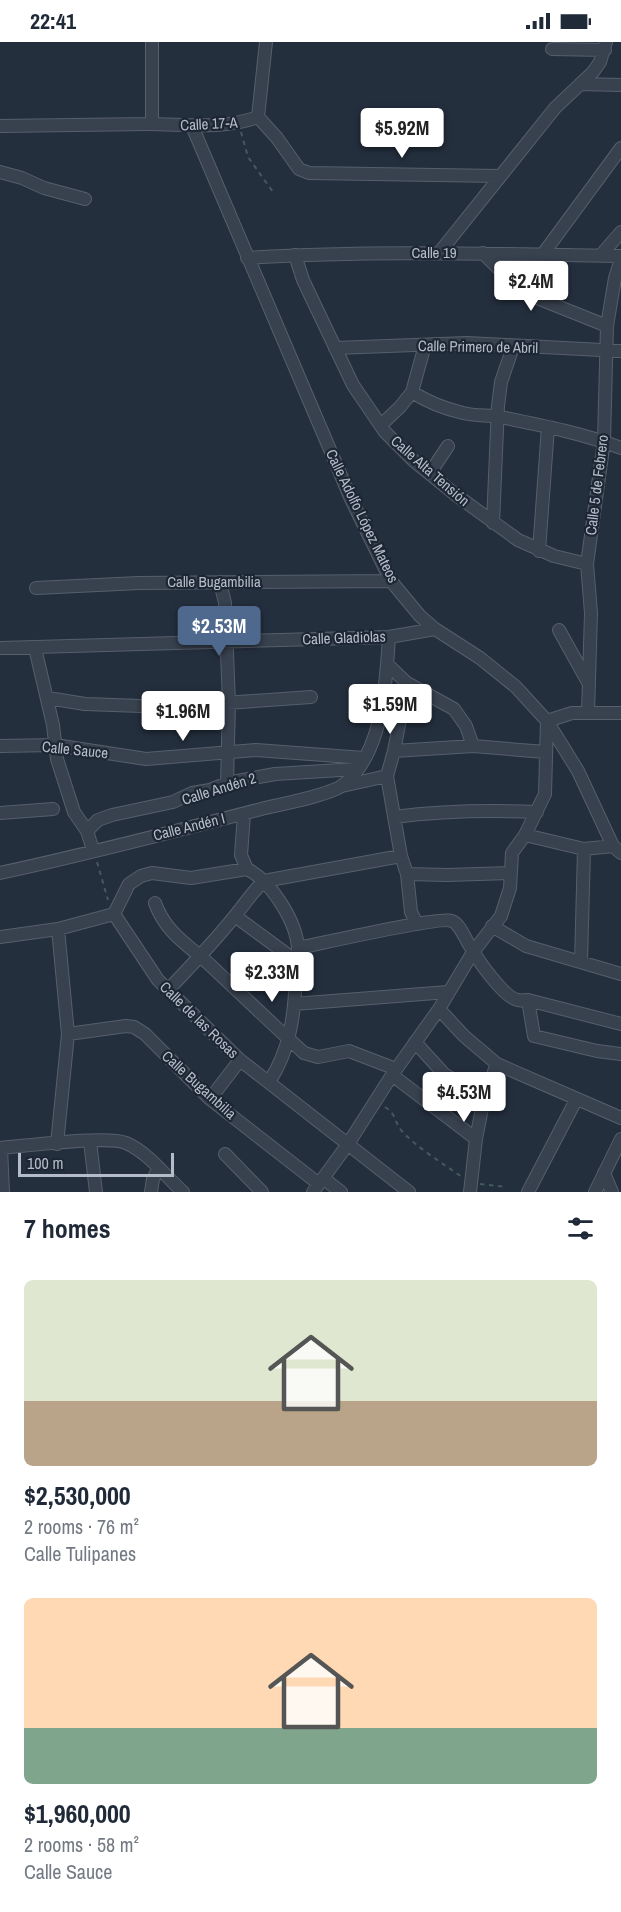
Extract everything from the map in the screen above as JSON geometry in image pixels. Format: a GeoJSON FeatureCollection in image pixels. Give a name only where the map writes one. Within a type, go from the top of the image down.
{"type":"FeatureCollection","features":[{"type":"Feature","properties":{"kind":"street"},"geometry":{"type":"LineString","coordinates":[[152,42],[152,124]]}},
{"type":"Feature","properties":{"kind":"street"},"geometry":{"type":"LineString","coordinates":[[257,42],[265,42],[258,117]]}},
{"type":"Feature","properties":{"kind":"street"},"geometry":{"type":"LineString","coordinates":[[439,253],[555,108],[600,62],[605,46],[552,49]]}},
{"type":"Feature","properties":{"kind":"street"},"geometry":{"type":"LineString","coordinates":[[580,84],[621,85]]}},
{"type":"Feature","properties":{"kind":"street","name":"Calle 17-A"},"geometry":{"type":"LineString","coordinates":[[0,126],[152,124],[192,126],[238,124],[258,117],[278,138],[299,169],[309,173],[500,176]]}},
{"type":"Feature","properties":{"kind":"street","name":"Calle Adolfo López Mateos"},"geometry":{"type":"LineString","coordinates":[[192,126],[351,499],[391,581],[420,616],[435,629],[480,658],[516,687],[547,720],[578,771],[617,850]]}},
{"type":"Feature","properties":{"kind":"street"},"geometry":{"type":"LineString","coordinates":[[543,254],[621,148]]}},
{"type":"Feature","properties":{"kind":"street"},"geometry":{"type":"LineString","coordinates":[[0,172],[22,178],[44,188],[85,199]]}},
{"type":"Feature","properties":{"kind":"street"},"geometry":{"type":"LineString","coordinates":[[601,255],[621,232]]}},
{"type":"Feature","properties":{"kind":"street","name":"Calle 19"},"geometry":{"type":"LineString","coordinates":[[247,258],[439,253],[621,257]]}},
{"type":"Feature","properties":{"kind":"street"},"geometry":{"type":"LineString","coordinates":[[483,253],[517,287],[537,298],[607,326]]}},
{"type":"Feature","properties":{"kind":"street","name":"Calle Alta Tensión"},"geometry":{"type":"LineString","coordinates":[[295,255],[303,280],[353,385],[381,425],[400,447],[493,523],[518,540],[539,551],[587,564]]}},
{"type":"Feature","properties":{"kind":"street","name":"Calle 5 de Febrero"},"geometry":{"type":"LineString","coordinates":[[588,712],[591,613],[587,564],[603,441],[607,326],[621,257]]}},
{"type":"Feature","properties":{"kind":"street","name":"Calle Primero de Abril"},"geometry":{"type":"LineString","coordinates":[[335,348],[467,344],[621,351]]}},
{"type":"Feature","properties":{"kind":"street"},"geometry":{"type":"LineString","coordinates":[[381,425],[412,392],[425,345]]}},
{"type":"Feature","properties":{"kind":"street"},"geometry":{"type":"LineString","coordinates":[[493,523],[501,382],[513,347]]}},
{"type":"Feature","properties":{"kind":"street"},"geometry":{"type":"LineString","coordinates":[[412,392],[463,413],[498,417],[548,428],[603,441],[621,448]]}},
{"type":"Feature","properties":{"kind":"street"},"geometry":{"type":"LineString","coordinates":[[539,551],[548,428]]}},
{"type":"Feature","properties":{"kind":"street"},"geometry":{"type":"LineString","coordinates":[[430,473],[448,446]]}},
{"type":"Feature","properties":{"kind":"street","name":"Calle Bugambilia"},"geometry":{"type":"LineString","coordinates":[[36,588],[139,583],[391,581]]}},
{"type":"Feature","properties":{"kind":"street"},"geometry":{"type":"LineString","coordinates":[[220,582],[224,594],[229,704],[227,783]]}},
{"type":"Feature","properties":{"kind":"street","name":"Calle Gladiolas"},"geometry":{"type":"LineString","coordinates":[[0,648],[389,637],[435,629]]}},
{"type":"Feature","properties":{"kind":"street"},"geometry":{"type":"LineString","coordinates":[[559,630],[589,684]]}},
{"type":"Feature","properties":{"kind":"street","name":"Calle Andén I"},"geometry":{"type":"LineString","coordinates":[[0,873],[311,797],[342,786],[361,763],[371,745],[384,700],[389,637]]}},
{"type":"Feature","properties":{"kind":"street"},"geometry":{"type":"LineString","coordinates":[[35,648],[48,698],[57,759],[74,812],[87,831],[93,850]]}},
{"type":"Feature","properties":{"kind":"street"},"geometry":{"type":"LineString","coordinates":[[387,664],[407,683],[454,709],[466,726],[473,746]]}},
{"type":"Feature","properties":{"kind":"street"},"geometry":{"type":"LineString","coordinates":[[407,683],[387,776],[411,912],[417,924]]}},
{"type":"Feature","properties":{"kind":"street"},"geometry":{"type":"LineString","coordinates":[[48,698],[85,704],[169,707],[311,697]]}},
{"type":"Feature","properties":{"kind":"street"},"geometry":{"type":"LineString","coordinates":[[318,1185],[439,1009],[473,952],[501,916],[508,900],[512,853],[525,835],[545,794],[547,720],[572,713],[621,713]]}},
{"type":"Feature","properties":{"kind":"street","name":"Calle Sauce"},"geometry":{"type":"LineString","coordinates":[[0,746],[55,745],[146,759],[228,751],[290,752],[361,763]]}},
{"type":"Feature","properties":{"kind":"street"},"geometry":{"type":"LineString","coordinates":[[394,751],[473,746],[545,752]]}},
{"type":"Feature","properties":{"kind":"street","name":"Calle Andén 2"},"geometry":{"type":"LineString","coordinates":[[87,831],[98,820],[112,815],[174,802],[192,793],[210,790],[227,783],[275,774],[361,763]]}},
{"type":"Feature","properties":{"kind":"street"},"geometry":{"type":"LineString","coordinates":[[342,786],[387,776]]}},
{"type":"Feature","properties":{"kind":"street"},"geometry":{"type":"LineString","coordinates":[[0,813],[53,809]]}},
{"type":"Feature","properties":{"kind":"street"},"geometry":{"type":"LineString","coordinates":[[394,817],[486,810],[537,812]]}},
{"type":"Feature","properties":{"kind":"street"},"geometry":{"type":"LineString","coordinates":[[244,814],[241,855],[247,869],[264,881],[284,909],[293,929],[297,955],[296,992],[290,1040],[269,1082]]}},
{"type":"Feature","properties":{"kind":"street"},"geometry":{"type":"LineString","coordinates":[[525,835],[584,849],[617,850]]}},
{"type":"Feature","properties":{"kind":"street"},"geometry":{"type":"LineString","coordinates":[[581,962],[584,849]]}},
{"type":"Feature","properties":{"kind":"street"},"geometry":{"type":"LineString","coordinates":[[168,990],[235,916],[255,888],[264,881],[401,856]]}},
{"type":"Feature","properties":{"kind":"street"},"geometry":{"type":"LineString","coordinates":[[0,937],[58,928],[114,914],[129,884],[141,876],[152,873],[191,878],[247,869]]}},
{"type":"Feature","properties":{"kind":"street"},"geometry":{"type":"LineString","coordinates":[[406,874],[510,873]]}},
{"type":"Feature","properties":{"kind":"street"},"geometry":{"type":"LineString","coordinates":[[154,903],[166,925],[179,941],[200,956],[309,1056],[326,1057],[349,1051],[394,1072],[476,1139]]}},
{"type":"Feature","properties":{"kind":"street","name":"Calle de las Rosas"},"geometry":{"type":"LineString","coordinates":[[114,914],[158,980],[240,1060],[409,1192]]}},
{"type":"Feature","properties":{"kind":"street"},"geometry":{"type":"LineString","coordinates":[[235,916],[297,955],[417,924],[454,921],[473,952],[509,996],[621,1024]]}},
{"type":"Feature","properties":{"kind":"street"},"geometry":{"type":"LineString","coordinates":[[492,926],[526,946],[621,974]]}},
{"type":"Feature","properties":{"kind":"street"},"geometry":{"type":"LineString","coordinates":[[57,1143],[68,1034],[58,928]]}},
{"type":"Feature","properties":{"kind":"street"},"geometry":{"type":"LineString","coordinates":[[294,1004],[448,992]]}},
{"type":"Feature","properties":{"kind":"street"},"geometry":{"type":"LineString","coordinates":[[528,1000],[533,1034],[597,1052],[621,1054]]}},
{"type":"Feature","properties":{"kind":"street"},"geometry":{"type":"LineString","coordinates":[[439,1009],[496,1064],[621,1118]]}},
{"type":"Feature","properties":{"kind":"street","name":"Calle Bugambilia"},"geometry":{"type":"LineString","coordinates":[[68,1034],[126,1026],[134,1027],[145,1034],[210,1099],[318,1185],[341,1192]]}},
{"type":"Feature","properties":{"kind":"street"},"geometry":{"type":"LineString","coordinates":[[415,1042],[444,1074],[484,1098]]}},
{"type":"Feature","properties":{"kind":"street"},"geometry":{"type":"LineString","coordinates":[[210,1099],[240,1060]]}},
{"type":"Feature","properties":{"kind":"street"},"geometry":{"type":"LineString","coordinates":[[470,1188],[484,1098],[496,1064]]}},
{"type":"Feature","properties":{"kind":"street"},"geometry":{"type":"LineString","coordinates":[[528,1192],[576,1100]]}},
{"type":"Feature","properties":{"kind":"street"},"geometry":{"type":"LineString","coordinates":[[595,1192],[621,1139]]}},
{"type":"Feature","properties":{"kind":"street"},"geometry":{"type":"LineString","coordinates":[[90,1141],[96,1192]]}},
{"type":"Feature","properties":{"kind":"street"},"geometry":{"type":"LineString","coordinates":[[3,1192],[1,1148],[90,1141],[124,1142],[141,1151],[183,1192]]}},
{"type":"Feature","properties":{"kind":"street"},"geometry":{"type":"LineString","coordinates":[[225,1154],[262,1192]]}},
{"type":"Feature","properties":{"kind":"street"},"geometry":{"type":"LineString","coordinates":[[151,1192],[153,1179],[159,1168]]}},
{"type":"Feature","properties":{"kind":"street"},"geometry":{"type":"LineString","coordinates":[[603,1173],[612,1192]]}},
{"type":"Feature","properties":{"kind":"path"},"geometry":{"type":"LineString","coordinates":[[238,124],[248,157],[273,192]]}},
{"type":"Feature","properties":{"kind":"path"},"geometry":{"type":"LineString","coordinates":[[93,850],[114,914]]}},
{"type":"Feature","properties":{"kind":"path"},"geometry":{"type":"LineString","coordinates":[[376,1101],[392,1112],[401,1129],[411,1139],[470,1188],[507,1187]]}}]}
